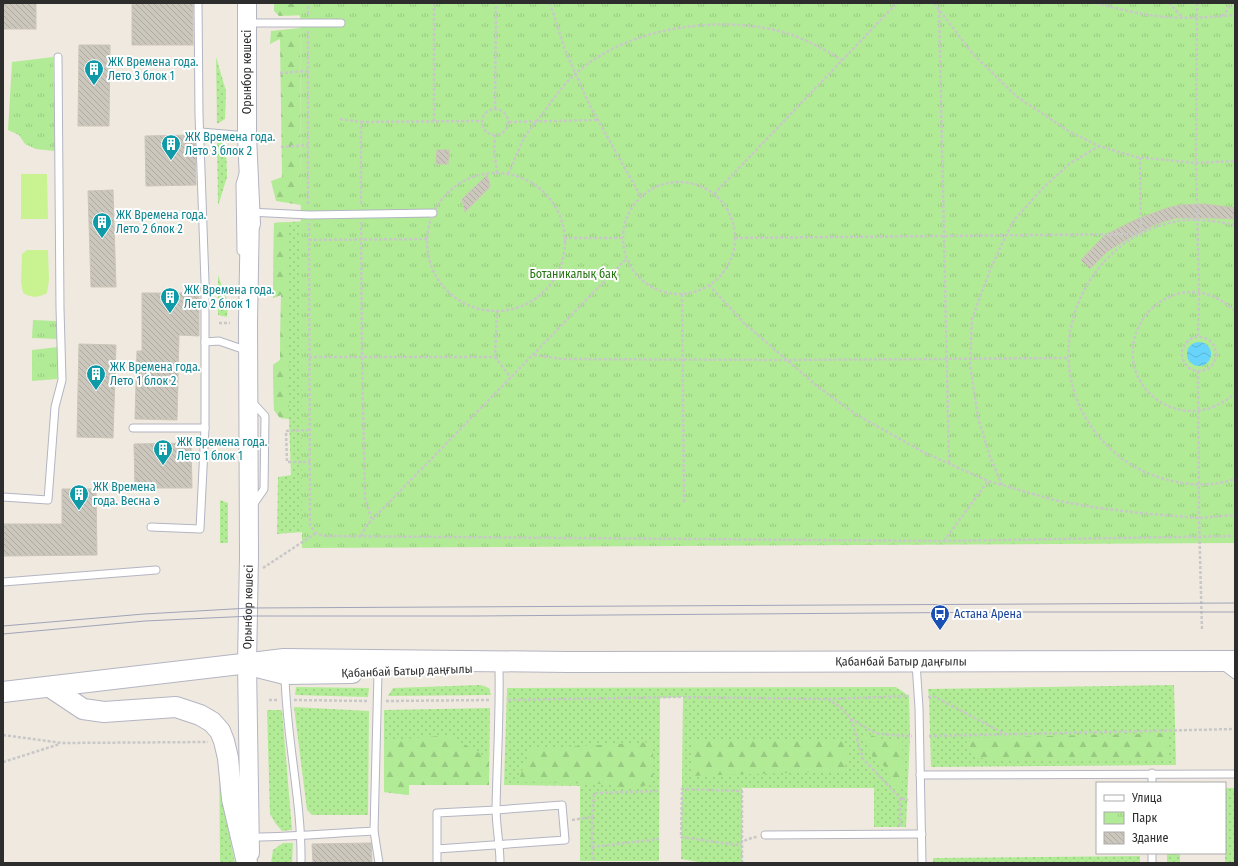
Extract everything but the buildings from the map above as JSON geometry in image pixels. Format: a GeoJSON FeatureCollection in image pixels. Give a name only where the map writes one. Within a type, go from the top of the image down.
{"type":"FeatureCollection","features":[{"type":"Feature","properties":{"kind":"main road","name":"Қабанбай Батыр даңғылы"},"geometry":{"type":"LineString","coordinates":[[3,692],[284,659],[568,662],[1226,661]]}},
{"type":"Feature","properties":{"kind":"main road","name":"Қабанбай Батыр даңғылы"},"geometry":{"type":"LineString","coordinates":[[247,664],[285,674],[378,673],[499,668],[568,662]]}},
{"type":"Feature","properties":{"kind":"main road"},"geometry":{"type":"LineString","coordinates":[[50,687],[82,709],[104,712],[176,707],[200,714],[212,722],[220,731],[224,741],[228,758],[232,799],[247,863]]}},
{"type":"Feature","properties":{"kind":"street","name":"Орынбор көшесі"},"geometry":{"type":"LineString","coordinates":[[247,3],[247,136],[252,322],[248,351]]}},
{"type":"Feature","properties":{"kind":"street","name":"Орынбор көшесі"},"geometry":{"type":"LineString","coordinates":[[250,212],[248,309],[249,510],[247,664],[250,863]]}},
{"type":"Feature","properties":{"kind":"lane"},"geometry":{"type":"LineString","coordinates":[[151,527],[200,528],[205,428],[205,282],[198,3]]}},
{"type":"Feature","properties":{"kind":"lane"},"geometry":{"type":"LineString","coordinates":[[247,23],[341,23]]}},
{"type":"Feature","properties":{"kind":"lane"},"geometry":{"type":"LineString","coordinates":[[3,497],[48,500],[55,407],[62,380],[58,56]]}},
{"type":"Feature","properties":{"kind":"lane"},"geometry":{"type":"LineString","coordinates":[[201,132],[247,136]]}},
{"type":"Feature","properties":{"kind":"lane"},"geometry":{"type":"LineString","coordinates":[[241,260],[240,184],[248,157]]}},
{"type":"Feature","properties":{"kind":"lane"},"geometry":{"type":"LineString","coordinates":[[250,212],[308,215],[434,213]]}},
{"type":"Feature","properties":{"kind":"lane"},"geometry":{"type":"LineString","coordinates":[[241,283],[248,309]]}},
{"type":"Feature","properties":{"kind":"lane"},"geometry":{"type":"LineString","coordinates":[[205,342],[219,341],[248,351]]}},
{"type":"Feature","properties":{"kind":"lane"},"geometry":{"type":"LineString","coordinates":[[133,428],[205,428]]}},
{"type":"Feature","properties":{"kind":"lane"},"geometry":{"type":"LineString","coordinates":[[3,582],[156,570]]}},
{"type":"Feature","properties":{"kind":"lane"},"geometry":{"type":"LineString","coordinates":[[1226,661],[1235,675]]}},
{"type":"Feature","properties":{"kind":"lane"},"geometry":{"type":"LineString","coordinates":[[916,662],[922,863]]}},
{"type":"Feature","properties":{"kind":"lane"},"geometry":{"type":"LineString","coordinates":[[499,668],[496,810],[500,845],[500,863]]}},
{"type":"Feature","properties":{"kind":"lane"},"geometry":{"type":"LineString","coordinates":[[378,673],[374,831],[379,863]]}},
{"type":"Feature","properties":{"kind":"lane"},"geometry":{"type":"LineString","coordinates":[[285,674],[285,700],[302,835],[301,863]]}},
{"type":"Feature","properties":{"kind":"lane"},"geometry":{"type":"LineString","coordinates":[[920,775],[1152,773],[1235,774]]}},
{"type":"Feature","properties":{"kind":"lane"},"geometry":{"type":"LineString","coordinates":[[1152,773],[1152,782]]}},
{"type":"Feature","properties":{"kind":"lane"},"geometry":{"type":"LineString","coordinates":[[437,849],[566,840],[562,805],[437,813],[437,849],[437,863]]}},
{"type":"Feature","properties":{"kind":"lane"},"geometry":{"type":"LineString","coordinates":[[250,837],[285,837],[374,831]]}},
{"type":"Feature","properties":{"kind":"lane"},"geometry":{"type":"LineString","coordinates":[[765,835],[922,834]]}},
{"type":"Feature","properties":{"kind":"path"},"geometry":{"type":"LineString","coordinates":[[308,3],[310,525],[316,533],[323,536],[944,541],[1235,536]]}},
{"type":"Feature","properties":{"kind":"path"},"geometry":{"type":"LineString","coordinates":[[434,3],[434,121]]}},
{"type":"Feature","properties":{"kind":"path"},"geometry":{"type":"LineString","coordinates":[[495,109],[496,3]]}},
{"type":"Feature","properties":{"kind":"path"},"geometry":{"type":"LineString","coordinates":[[550,3],[565,50],[576,74],[598,120],[640,197]]}},
{"type":"Feature","properties":{"kind":"path"},"geometry":{"type":"LineString","coordinates":[[714,194],[897,3]]}},
{"type":"Feature","properties":{"kind":"path"},"geometry":{"type":"LineString","coordinates":[[934,3],[972,53],[1016,96],[1070,132],[1100,146],[1140,158],[1196,163],[1235,161]]}},
{"type":"Feature","properties":{"kind":"path"},"geometry":{"type":"LineString","coordinates":[[1096,3],[1129,12],[1165,17],[1197,18],[1235,15]]}},
{"type":"Feature","properties":{"kind":"path"},"geometry":{"type":"LineString","coordinates":[[1169,3],[1182,18]]}},
{"type":"Feature","properties":{"kind":"path"},"geometry":{"type":"LineString","coordinates":[[1197,3],[1196,163],[1199,293],[1198,337]]}},
{"type":"Feature","properties":{"kind":"path"},"geometry":{"type":"LineString","coordinates":[[1222,16],[1233,3]]}},
{"type":"Feature","properties":{"kind":"path"},"geometry":{"type":"LineString","coordinates":[[939,10],[949,464]]}},
{"type":"Feature","properties":{"kind":"path"},"geometry":{"type":"LineString","coordinates":[[508,174],[525,138],[558,94],[576,74],[605,52],[639,38],[708,24],[741,25],[779,31],[816,45],[842,60]]}},
{"type":"Feature","properties":{"kind":"path"},"geometry":{"type":"LineString","coordinates":[[280,72],[308,71]]}},
{"type":"Feature","properties":{"kind":"path"},"geometry":{"type":"LineString","coordinates":[[495,109],[503,111],[509,122],[506,130],[495,136],[486,132],[482,121],[487,112],[495,109]]}},
{"type":"Feature","properties":{"kind":"path"},"geometry":{"type":"LineString","coordinates":[[340,119],[361,122],[482,121]]}},
{"type":"Feature","properties":{"kind":"path"},"geometry":{"type":"LineString","coordinates":[[509,122],[598,120]]}},
{"type":"Feature","properties":{"kind":"path"},"geometry":{"type":"LineString","coordinates":[[361,122],[362,357],[365,499],[372,520]]}},
{"type":"Feature","properties":{"kind":"path"},"geometry":{"type":"LineString","coordinates":[[495,136],[494,149],[497,173]]}},
{"type":"Feature","properties":{"kind":"path"},"geometry":{"type":"LineString","coordinates":[[281,147],[308,145]]}},
{"type":"Feature","properties":{"kind":"path"},"geometry":{"type":"LineString","coordinates":[[1002,485],[990,457],[978,418],[970,358],[972,319],[990,270],[1015,219],[1043,188],[1069,164],[1100,146]]}},
{"type":"Feature","properties":{"kind":"path"},"geometry":{"type":"LineString","coordinates":[[1140,158],[1141,234]]}},
{"type":"Feature","properties":{"kind":"path"},"geometry":{"type":"LineString","coordinates":[[497,173],[508,174],[530,182],[547,196],[559,216],[564,238],[564,249],[558,271],[546,290],[528,303],[517,308],[497,311],[483,310],[462,302],[444,288],[432,268],[429,258],[428,239],[430,224],[439,203],[454,187],[475,176],[497,173]]}},
{"type":"Feature","properties":{"kind":"path"},"geometry":{"type":"LineString","coordinates":[[676,182],[690,183],[702,187],[714,194],[729,212],[733,223],[735,238],[734,247],[726,269],[709,285],[694,292],[682,294],[662,291],[647,284],[635,273],[627,258],[623,230],[631,209],[640,197],[651,189],[663,184],[676,182]]}},
{"type":"Feature","properties":{"kind":"path"},"geometry":{"type":"LineString","coordinates":[[1235,225],[1216,221],[1187,220],[1159,226],[1133,238],[1110,255],[1091,277],[1078,302],[1070,329],[1068,358],[1072,386],[1082,413],[1098,437],[1119,457],[1143,472],[1170,481],[1199,485],[1235,480]]}},
{"type":"Feature","properties":{"kind":"path"},"geometry":{"type":"LineString","coordinates":[[735,238],[1141,234]]}},
{"type":"Feature","properties":{"kind":"path"},"geometry":{"type":"LineString","coordinates":[[564,238],[623,238]]}},
{"type":"Feature","properties":{"kind":"path"},"geometry":{"type":"LineString","coordinates":[[309,240],[428,239]]}},
{"type":"Feature","properties":{"kind":"path"},"geometry":{"type":"LineString","coordinates":[[361,536],[366,526],[627,258]]}},
{"type":"Feature","properties":{"kind":"path"},"geometry":{"type":"LineString","coordinates":[[709,285],[744,323],[816,386],[857,415],[925,453],[949,464],[988,481],[1054,500],[1092,507],[1138,513],[1199,518],[1235,515]]}},
{"type":"Feature","properties":{"kind":"path"},"geometry":{"type":"LineString","coordinates":[[1235,311],[1220,299],[1199,293],[1188,292],[1177,294],[1157,304],[1142,319],[1137,329],[1133,348],[1136,372],[1147,391],[1164,404],[1175,409],[1198,411],[1217,406],[1235,393]]}},
{"type":"Feature","properties":{"kind":"path"},"geometry":{"type":"LineString","coordinates":[[682,294],[684,503]]}},
{"type":"Feature","properties":{"kind":"path"},"geometry":{"type":"LineString","coordinates":[[497,311],[495,357],[511,378]]}},
{"type":"Feature","properties":{"kind":"path"},"geometry":{"type":"LineString","coordinates":[[218,323],[230,323]]}},
{"type":"Feature","properties":{"kind":"path"},"geometry":{"type":"LineString","coordinates":[[1198,337],[1204,337],[1213,344],[1216,354],[1213,365],[1198,372],[1188,367],[1182,357],[1182,351],[1187,341],[1198,337]]}},
{"type":"Feature","properties":{"kind":"path"},"geometry":{"type":"LineString","coordinates":[[534,355],[562,359],[786,360],[1068,358]]}},
{"type":"Feature","properties":{"kind":"path"},"geometry":{"type":"LineString","coordinates":[[309,357],[495,357]]}},
{"type":"Feature","properties":{"kind":"path"},"geometry":{"type":"LineString","coordinates":[[1198,372],[1199,537],[1202,631]]}},
{"type":"Feature","properties":{"kind":"path"},"geometry":{"type":"LineString","coordinates":[[309,430],[286,431],[287,462],[310,462]]}},
{"type":"Feature","properties":{"kind":"path"},"geometry":{"type":"LineString","coordinates":[[944,541],[988,481]]}},
{"type":"Feature","properties":{"kind":"path"},"geometry":{"type":"LineString","coordinates":[[248,578],[316,533]]}},
{"type":"Feature","properties":{"kind":"path"},"geometry":{"type":"LineString","coordinates":[[269,700],[378,701],[677,697],[828,699],[936,697],[1005,734],[1235,729]]}},
{"type":"Feature","properties":{"kind":"path"},"geometry":{"type":"LineString","coordinates":[[851,719],[863,759],[900,798],[908,800]]}},
{"type":"Feature","properties":{"kind":"path"},"geometry":{"type":"LineString","coordinates":[[3,735],[62,743],[213,742]]}},
{"type":"Feature","properties":{"kind":"path"},"geometry":{"type":"LineString","coordinates":[[3,762],[62,743]]}},
{"type":"Feature","properties":{"kind":"path"},"geometry":{"type":"LineString","coordinates":[[742,863],[742,842],[742,791],[682,789],[681,837],[737,845],[742,842],[747,838],[765,835]]}},
{"type":"Feature","properties":{"kind":"path"},"geometry":{"type":"LineString","coordinates":[[593,863],[592,817],[594,792],[658,791]]}},
{"type":"Feature","properties":{"kind":"path"},"geometry":{"type":"LineString","coordinates":[[900,798],[900,834]]}},
{"type":"Feature","properties":{"kind":"path"},"geometry":{"type":"LineString","coordinates":[[563,822],[592,817]]}},
{"type":"Feature","properties":{"kind":"path"},"geometry":{"type":"LineString","coordinates":[[592,847],[659,839]]}},
{"type":"Feature","properties":{"kind":"green space"},"geometry":{"type":"Polygon","coordinates":[[[274,3],[322,3],[308,15],[279,16],[274,11],[274,3]]]}},
{"type":"Feature","properties":{"kind":"green space","name":"Ботаникалық бақ"},"geometry":{"type":"Polygon","coordinates":[[[300,3],[1235,3],[1235,543],[302,548],[300,3]]]}},
{"type":"Feature","properties":{"kind":"green space"},"geometry":{"type":"Polygon","coordinates":[[[300,28],[301,205],[276,201],[271,181],[282,177],[280,39],[270,44],[271,31],[300,28]]]}},
{"type":"Feature","properties":{"kind":"green space"},"geometry":{"type":"Polygon","coordinates":[[[53,57],[55,151],[36,149],[25,144],[19,135],[8,130],[12,62],[53,57]]]}},
{"type":"Feature","properties":{"kind":"green space"},"geometry":{"type":"Polygon","coordinates":[[[216,57],[226,91],[225,119],[217,124],[216,57]]]}},
{"type":"Feature","properties":{"kind":"green space"},"geometry":{"type":"Polygon","coordinates":[[[217,138],[226,145],[227,177],[218,206],[217,138]]]}},
{"type":"Feature","properties":{"kind":"green space"},"geometry":{"type":"Polygon","coordinates":[[[21,174],[47,174],[48,219],[21,219],[21,174]]]}},
{"type":"Feature","properties":{"kind":"green space"},"geometry":{"type":"Polygon","coordinates":[[[306,221],[302,532],[277,534],[278,477],[291,475],[289,419],[280,418],[274,410],[273,365],[280,360],[281,295],[273,298],[274,223],[306,221]]]}},
{"type":"Feature","properties":{"kind":"green space"},"geometry":{"type":"Polygon","coordinates":[[[287,222],[289,418],[280,418],[274,410],[273,365],[280,360],[281,295],[273,298],[274,223],[287,222]]]}},
{"type":"Feature","properties":{"kind":"green space"},"geometry":{"type":"Polygon","coordinates":[[[27,250],[48,250],[49,280],[47,293],[41,296],[32,297],[23,293],[21,283],[22,254],[27,250]]]}},
{"type":"Feature","properties":{"kind":"green space"},"geometry":{"type":"Polygon","coordinates":[[[218,275],[228,303],[227,317],[218,315],[218,275]]]}},
{"type":"Feature","properties":{"kind":"green space"},"geometry":{"type":"Polygon","coordinates":[[[33,320],[56,321],[57,339],[32,338],[33,320]]]}},
{"type":"Feature","properties":{"kind":"green space"},"geometry":{"type":"Polygon","coordinates":[[[58,347],[57,379],[32,381],[32,350],[58,347]]]}},
{"type":"Feature","properties":{"kind":"green space"},"geometry":{"type":"Polygon","coordinates":[[[220,500],[228,503],[228,543],[220,543],[220,500]]]}},
{"type":"Feature","properties":{"kind":"green space"},"geometry":{"type":"Polygon","coordinates":[[[481,685],[489,688],[491,695],[388,696],[393,688],[481,685]]]}},
{"type":"Feature","properties":{"kind":"green space"},"geometry":{"type":"Polygon","coordinates":[[[1174,685],[1176,765],[931,767],[928,689],[1174,685]]]}},
{"type":"Feature","properties":{"kind":"green space"},"geometry":{"type":"Polygon","coordinates":[[[296,687],[369,688],[368,697],[295,695],[296,687]]]}},
{"type":"Feature","properties":{"kind":"green space"},"geometry":{"type":"Polygon","coordinates":[[[896,687],[909,696],[910,736],[906,827],[874,827],[874,788],[742,788],[742,863],[705,863],[681,859],[683,697],[660,698],[659,861],[580,861],[580,786],[504,785],[507,688],[896,687]]]}},
{"type":"Feature","properties":{"kind":"green space"},"geometry":{"type":"Polygon","coordinates":[[[294,707],[369,711],[368,815],[312,815],[307,810],[294,707]]]}},
{"type":"Feature","properties":{"kind":"green space"},"geometry":{"type":"Polygon","coordinates":[[[490,708],[489,785],[409,785],[409,795],[384,792],[384,710],[490,708]]]}},
{"type":"Feature","properties":{"kind":"green space"},"geometry":{"type":"Polygon","coordinates":[[[267,710],[282,710],[292,830],[282,831],[270,814],[267,710]]]}},
{"type":"Feature","properties":{"kind":"green space"},"geometry":{"type":"Polygon","coordinates":[[[862,732],[885,740],[902,741],[903,774],[901,790],[892,784],[885,767],[872,756],[862,732]]]}},
{"type":"Feature","properties":{"kind":"green space"},"geometry":{"type":"Polygon","coordinates":[[[1168,733],[1168,760],[988,760],[971,754],[965,738],[1168,733]]]}},
{"type":"Feature","properties":{"kind":"green space"},"geometry":{"type":"Polygon","coordinates":[[[449,735],[489,759],[489,785],[409,785],[409,795],[384,792],[384,741],[449,735]]]}},
{"type":"Feature","properties":{"kind":"green space"},"geometry":{"type":"Polygon","coordinates":[[[841,739],[848,752],[844,771],[691,776],[691,741],[841,739]]]}},
{"type":"Feature","properties":{"kind":"green space"},"geometry":{"type":"Polygon","coordinates":[[[653,742],[653,785],[624,788],[612,784],[518,782],[530,749],[653,742]]]}},
{"type":"Feature","properties":{"kind":"green space"},"geometry":{"type":"Polygon","coordinates":[[[219,743],[224,780],[227,823],[235,863],[220,863],[219,743]]]}},
{"type":"Feature","properties":{"kind":"green space"},"geometry":{"type":"Polygon","coordinates":[[[1226,788],[1235,788],[1235,863],[1225,863],[1226,788]]]}},
{"type":"Feature","properties":{"kind":"green space"},"geometry":{"type":"Polygon","coordinates":[[[283,843],[293,843],[292,863],[271,863],[273,850],[283,843]]]}},
{"type":"Feature","properties":{"kind":"green space"},"geometry":{"type":"Polygon","coordinates":[[[1167,854],[1180,854],[1180,863],[1167,863],[1167,854]]]}},
{"type":"Feature","properties":{"kind":"green space"},"geometry":{"type":"Polygon","coordinates":[[[1140,856],[1140,863],[933,863],[933,858],[1140,856]]]}},
{"type":"Feature","properties":{"kind":"water"},"geometry":{"type":"Polygon","coordinates":[[[1199,342],[1208,345],[1211,354],[1208,363],[1199,366],[1190,363],[1187,354],[1190,345],[1199,342]]]}},
{"type":"Feature","properties":{"kind":"tram line"},"geometry":{"type":"LineString","coordinates":[[3,626],[144,614],[250,608],[1235,603]]}},
{"type":"Feature","properties":{"kind":"tram line"},"geometry":{"type":"LineString","coordinates":[[3,634],[145,621],[252,616],[1235,612]]}},
{"type":"Feature","properties":{"kind":"place","name":"ЖК Времена года. Лето 3 блок 1"},"geometry":{"type":"Point","coordinates":[94,86]}},
{"type":"Feature","properties":{"kind":"place","name":"ЖК Времена года. Лето 3 блок 2"},"geometry":{"type":"Point","coordinates":[171,161]}},
{"type":"Feature","properties":{"kind":"place","name":"ЖК Времена года. Лето 2 блок 2"},"geometry":{"type":"Point","coordinates":[102,239]}},
{"type":"Feature","properties":{"kind":"place","name":"ЖК Времена года. Лето 2 блок 1"},"geometry":{"type":"Point","coordinates":[170,314]}},
{"type":"Feature","properties":{"kind":"place","name":"ЖК Времена года. Лето 1 блок 2"},"geometry":{"type":"Point","coordinates":[96,391]}},
{"type":"Feature","properties":{"kind":"place","name":"ЖК Времена года. Лето 1 блок 1"},"geometry":{"type":"Point","coordinates":[163,466]}},
{"type":"Feature","properties":{"kind":"place","name":"ЖК Времена года. Весна ә"},"geometry":{"type":"Point","coordinates":[79,511]}},
{"type":"Feature","properties":{"kind":"place","name":"Астана Арена"},"geometry":{"type":"Point","coordinates":[940,631]}}]}
